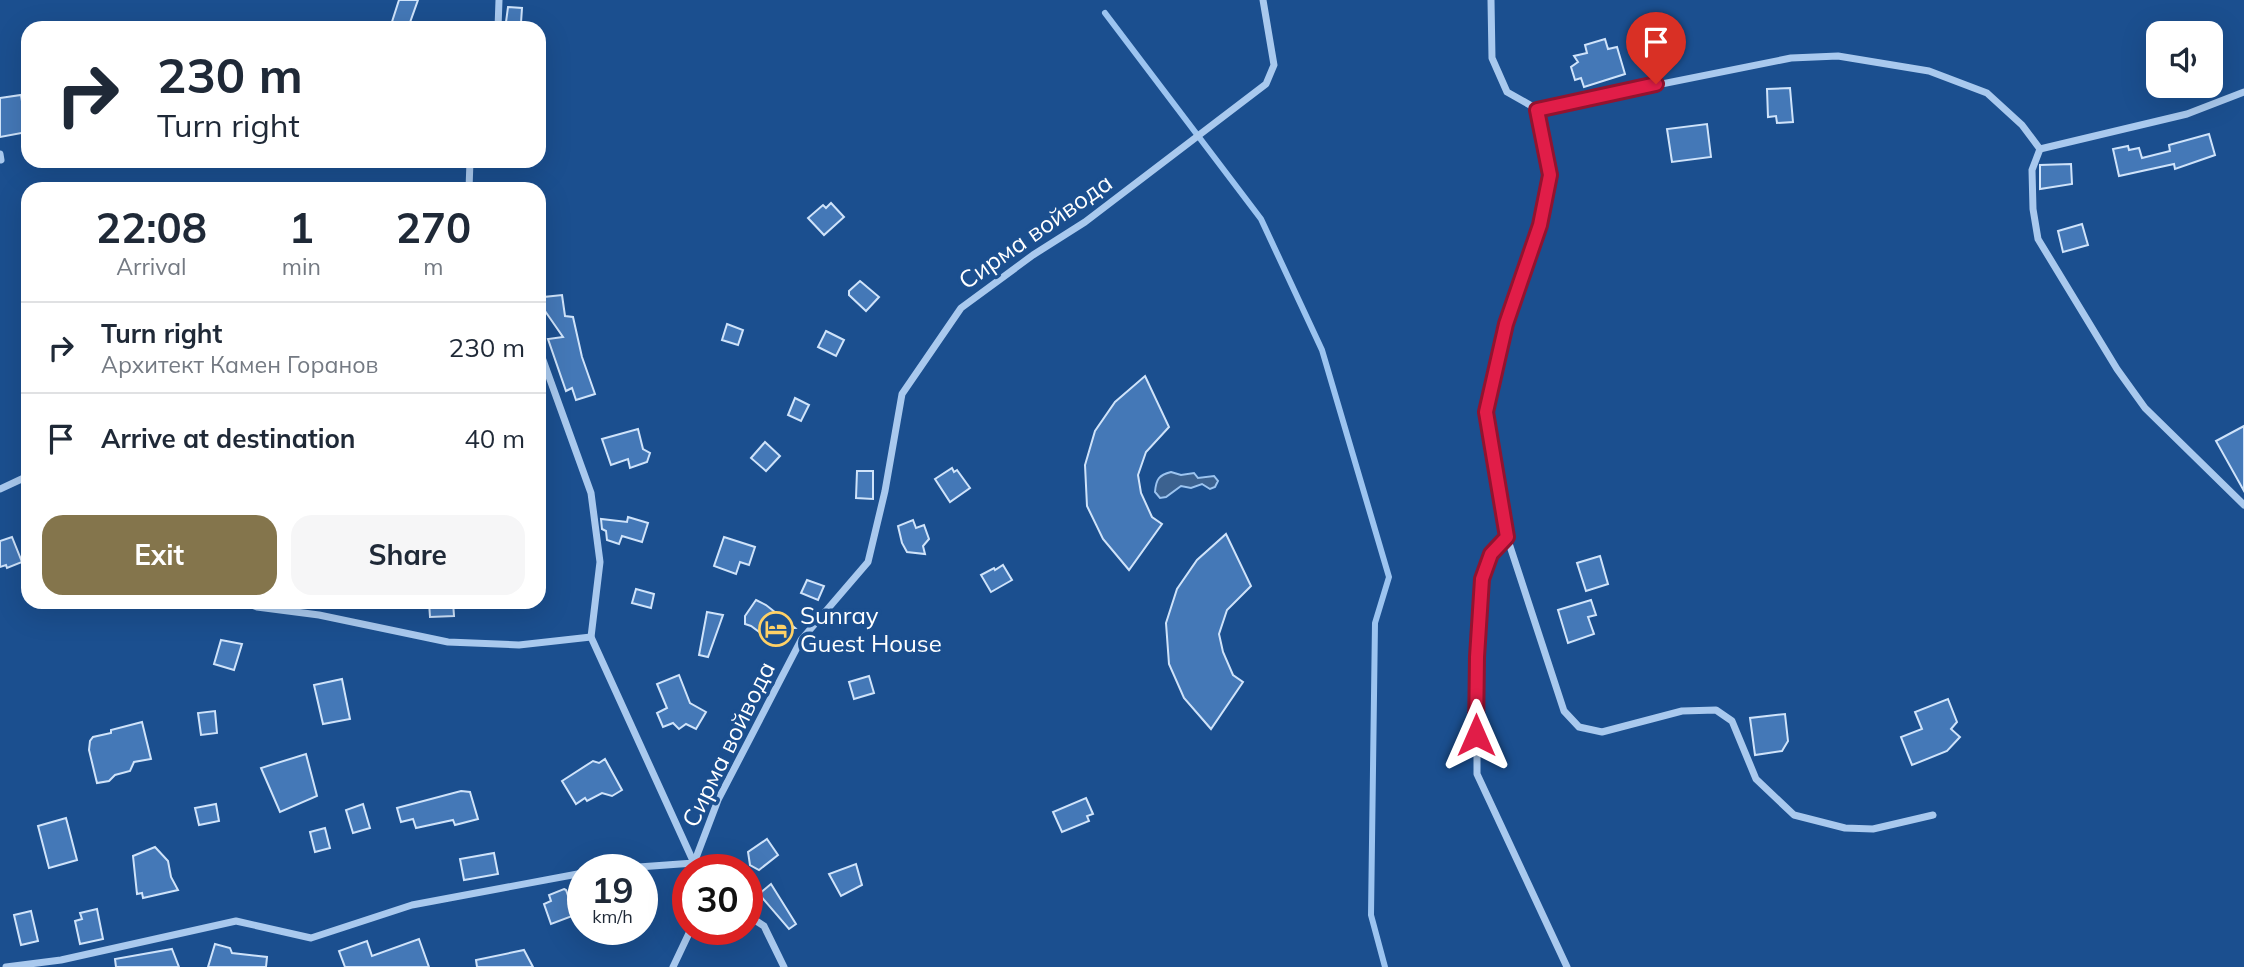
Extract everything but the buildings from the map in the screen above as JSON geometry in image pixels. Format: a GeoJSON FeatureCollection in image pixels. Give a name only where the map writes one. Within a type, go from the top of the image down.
{"type":"FeatureCollection","features":[{"type":"Feature","properties":{"kind":"street"},"geometry":{"type":"LineString","coordinates":[[498,21],[499,0]]}},
{"type":"Feature","properties":{"kind":"street","name":"Сирма войвода"},"geometry":{"type":"LineString","coordinates":[[698,854],[718,800],[801,640],[868,562],[885,491],[902,394],[961,308],[1033,255],[1084,222],[1266,85],[1274,65],[1263,0]]}},
{"type":"Feature","properties":{"kind":"street"},"geometry":{"type":"LineString","coordinates":[[1491,0],[1492,58],[1507,92],[1537,110],[1791,58],[1838,56],[1871,64],[1929,71],[1987,93],[2022,124],[2040,149]]}},
{"type":"Feature","properties":{"kind":"street"},"geometry":{"type":"LineString","coordinates":[[2040,149],[2187,114],[2244,92]]}},
{"type":"Feature","properties":{"kind":"street"},"geometry":{"type":"LineString","coordinates":[[1537,110],[1550,175],[1540,225],[1506,324],[1486,412],[1507,537],[1564,711],[1579,727],[1602,732],[1682,711],[1716,710],[1732,721],[1756,779],[1794,815],[1845,828],[1873,829],[1934,815]]}},
{"type":"Feature","properties":{"kind":"street"},"geometry":{"type":"LineString","coordinates":[[2040,149],[2032,170],[2033,209],[2038,239],[2117,369],[2145,408],[2244,505]]}},
{"type":"Feature","properties":{"kind":"street"},"geometry":{"type":"LineString","coordinates":[[0,154],[1,160]]}},
{"type":"Feature","properties":{"kind":"street"},"geometry":{"type":"LineString","coordinates":[[546,368],[591,493],[600,562],[592,637],[689,854]]}},
{"type":"Feature","properties":{"kind":"street"},"geometry":{"type":"LineString","coordinates":[[0,489],[21,479]]}},
{"type":"Feature","properties":{"kind":"street"},"geometry":{"type":"LineString","coordinates":[[1507,537],[1491,554],[1482,579],[1477,657],[1477,774],[1567,967]]}},
{"type":"Feature","properties":{"kind":"street"},"geometry":{"type":"LineString","coordinates":[[272,609],[318,615],[448,642],[519,645],[592,637]]}},
{"type":"Feature","properties":{"kind":"street"},"geometry":{"type":"LineString","coordinates":[[6,967],[61,960],[236,921],[311,938],[412,905],[567,876]]}},
{"type":"Feature","properties":{"kind":"street"},"geometry":{"type":"LineString","coordinates":[[763,925],[784,967]]}},
{"type":"Feature","properties":{"kind":"street"},"geometry":{"type":"LineString","coordinates":[[673,967],[683,945]]}},
{"type":"Feature","properties":{"kind":"water"},"geometry":{"type":"Polygon","coordinates":[[[1171,472],[1181,475],[1194,473],[1198,478],[1214,476],[1218,481],[1215,487],[1210,489],[1202,484],[1191,488],[1181,486],[1166,497],[1160,498],[1155,492],[1157,481],[1171,472]]]}},
{"type":"Feature","properties":{"kind":"waterway"},"geometry":{"type":"LineString","coordinates":[[1105,13],[1261,219],[1322,350],[1389,577],[1375,623],[1371,915],[1385,967]]}},
{"type":"Feature","properties":{"kind":"place","name":"Sunray Guest House"},"geometry":{"type":"Point","coordinates":[776,629]}},
{"type":"Feature","properties":{"kind":"route"},"geometry":{"type":"LineString","coordinates":[[1476,735],[1482,579],[1491,554],[1507,537],[1486,412],[1506,324],[1540,225],[1550,175],[1537,110],[1656,84]]}}]}
